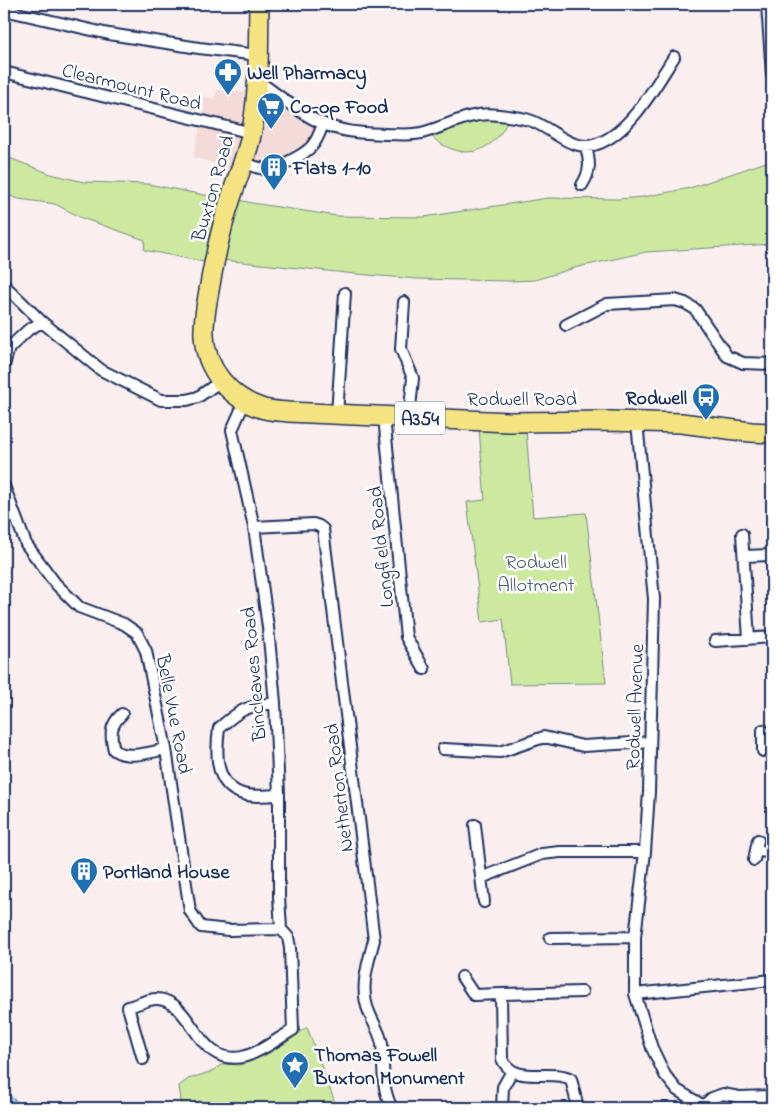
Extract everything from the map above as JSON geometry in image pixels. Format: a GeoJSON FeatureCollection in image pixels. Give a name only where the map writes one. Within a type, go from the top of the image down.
{"type":"FeatureCollection","features":[{"type":"Feature","properties":{"kind":"highway","name":"Buxton Road"},"geometry":{"type":"LineString","coordinates":[[221,380],[209,362],[204,335],[206,312],[215,259],[230,201],[244,163],[252,133],[258,80],[259,4]]}},
{"type":"Feature","properties":{"kind":"highway","name":"Rodwell Road"},"geometry":{"type":"LineString","coordinates":[[221,380],[232,392],[245,401],[268,410],[337,415],[509,422],[691,424],[772,433]]}},
{"type":"Feature","properties":{"kind":"street"},"geometry":{"type":"LineString","coordinates":[[769,7],[772,75]]}},
{"type":"Feature","properties":{"kind":"street"},"geometry":{"type":"LineString","coordinates":[[4,10],[109,34],[199,48],[258,54]]}},
{"type":"Feature","properties":{"kind":"street"},"geometry":{"type":"LineString","coordinates":[[258,80],[323,124],[339,129],[364,133],[418,134],[469,116],[496,114],[531,121],[570,142],[586,146],[603,142],[618,132],[673,64]]}},
{"type":"Feature","properties":{"kind":"street","name":"Clearmount Road"},"geometry":{"type":"LineString","coordinates":[[4,72],[252,133]]}},
{"type":"Feature","properties":{"kind":"street"},"geometry":{"type":"LineString","coordinates":[[244,163],[268,169],[276,167],[304,153],[313,145],[323,124]]}},
{"type":"Feature","properties":{"kind":"street"},"geometry":{"type":"LineString","coordinates":[[582,185],[590,169],[586,146]]}},
{"type":"Feature","properties":{"kind":"street"},"geometry":{"type":"LineString","coordinates":[[4,285],[42,322],[101,370],[161,400],[188,400],[198,397],[221,380]]}},
{"type":"Feature","properties":{"kind":"street"},"geometry":{"type":"LineString","coordinates":[[337,415],[345,293]]}},
{"type":"Feature","properties":{"kind":"street"},"geometry":{"type":"LineString","coordinates":[[566,325],[607,304],[676,300],[686,303],[695,309],[727,356],[743,364],[772,364]]}},
{"type":"Feature","properties":{"kind":"street"},"geometry":{"type":"LineString","coordinates":[[404,302],[401,349],[413,378],[409,418]]}},
{"type":"Feature","properties":{"kind":"street"},"geometry":{"type":"LineString","coordinates":[[4,364],[9,348],[28,330],[42,322]]}},
{"type":"Feature","properties":{"kind":"street","name":"Bincleaves Road"},"geometry":{"type":"LineString","coordinates":[[143,1059],[128,1007],[154,999],[160,999],[172,1005],[180,1012],[202,1041],[217,1054],[233,1057],[251,1054],[293,1030],[290,948],[288,937],[281,929],[279,897],[279,795],[275,704],[268,628],[254,527],[232,430],[245,401]]}},
{"type":"Feature","properties":{"kind":"street","name":"Longfield Road"},"geometry":{"type":"LineString","coordinates":[[384,416],[406,637],[424,669]]}},
{"type":"Feature","properties":{"kind":"street","name":"Rodwell Avenue"},"geometry":{"type":"LineString","coordinates":[[637,422],[654,599],[645,852],[634,937],[635,994],[652,1048],[665,1075],[677,1090],[704,1107]]}},
{"type":"Feature","properties":{"kind":"street","name":"Belle Vue Road"},"geometry":{"type":"LineString","coordinates":[[4,486],[26,544],[55,583],[79,607],[124,624],[137,633],[146,651],[166,749],[190,911],[201,927],[228,930],[281,929]]}},
{"type":"Feature","properties":{"kind":"street","name":"Netherton Road"},"geometry":{"type":"LineString","coordinates":[[254,527],[313,524],[323,529],[374,940],[364,987],[368,1011],[382,1043],[386,1098],[392,1108]]}},
{"type":"Feature","properties":{"kind":"street"},"geometry":{"type":"LineString","coordinates":[[742,534],[749,638]]}},
{"type":"Feature","properties":{"kind":"street"},"geometry":{"type":"LineString","coordinates":[[744,556],[772,554]]}},
{"type":"Feature","properties":{"kind":"street"},"geometry":{"type":"LineString","coordinates":[[715,641],[772,637]]}},
{"type":"Feature","properties":{"kind":"street"},"geometry":{"type":"LineString","coordinates":[[275,704],[252,705],[234,716],[219,728],[217,746],[218,764],[229,786],[240,793],[250,796],[279,795]]}},
{"type":"Feature","properties":{"kind":"street"},"geometry":{"type":"LineString","coordinates":[[122,714],[114,722],[111,731],[114,750],[120,754],[132,755],[166,749]]}},
{"type":"Feature","properties":{"kind":"street"},"geometry":{"type":"LineString","coordinates":[[763,730],[766,744]]}},
{"type":"Feature","properties":{"kind":"street"},"geometry":{"type":"LineString","coordinates":[[443,749],[500,752],[544,737],[583,746],[650,742]]}},
{"type":"Feature","properties":{"kind":"street"},"geometry":{"type":"LineString","coordinates":[[475,825],[484,902]]}},
{"type":"Feature","properties":{"kind":"street"},"geometry":{"type":"LineString","coordinates":[[756,851],[772,852]]}},
{"type":"Feature","properties":{"kind":"street"},"geometry":{"type":"LineString","coordinates":[[481,878],[542,854],[560,852],[645,852]]}},
{"type":"Feature","properties":{"kind":"street"},"geometry":{"type":"LineString","coordinates":[[550,938],[634,937]]}},
{"type":"Feature","properties":{"kind":"street"},"geometry":{"type":"LineString","coordinates":[[462,977],[474,994],[582,992]]}},
{"type":"Feature","properties":{"kind":"street"},"geometry":{"type":"LineString","coordinates":[[635,994],[772,980]]}},
{"type":"Feature","properties":{"kind":"street"},"geometry":{"type":"LineString","coordinates":[[501,994],[502,1059],[505,1065],[512,1071],[525,1075],[563,1075],[571,1079],[578,1108]]}},
{"type":"Feature","properties":{"kind":"street"},"geometry":{"type":"LineString","coordinates":[[502,1108],[503,1087],[512,1071]]}},
{"type":"Feature","properties":{"kind":"street"},"geometry":{"type":"LineString","coordinates":[[704,1107],[712,1098],[723,1094],[740,1097],[772,1096]]}},
{"type":"Feature","properties":{"kind":"shaded area"},"geometry":{"type":"Polygon","coordinates":[[[256,81],[322,125],[312,145],[276,166],[240,171],[193,157],[204,109],[204,96],[215,99],[217,90],[255,94],[256,81]]]}},
{"type":"Feature","properties":{"kind":"green space"},"geometry":{"type":"Polygon","coordinates":[[[478,117],[508,119],[499,135],[479,150],[461,152],[447,147],[430,134],[478,117]]]}},
{"type":"Feature","properties":{"kind":"green space"},"geometry":{"type":"Polygon","coordinates":[[[4,156],[51,174],[84,182],[148,184],[225,199],[209,263],[144,250],[145,240],[82,218],[55,204],[19,199],[4,194],[4,156]]]}},
{"type":"Feature","properties":{"kind":"green space"},"geometry":{"type":"Polygon","coordinates":[[[772,160],[772,244],[646,252],[574,268],[535,280],[510,281],[418,279],[223,260],[239,200],[337,216],[424,217],[548,198],[618,199],[643,197],[690,188],[772,160]]]}},
{"type":"Feature","properties":{"kind":"green space","name":"Rodwell Allotment"},"geometry":{"type":"Polygon","coordinates":[[[479,429],[526,430],[533,517],[586,513],[606,683],[510,684],[503,619],[482,622],[467,502],[485,500],[479,429]]]}},
{"type":"Feature","properties":{"kind":"green space"},"geometry":{"type":"Polygon","coordinates":[[[307,1027],[337,1108],[182,1108],[179,1086],[188,1079],[210,1072],[223,1064],[240,1065],[263,1056],[287,1042],[307,1027]]]}},
{"type":"Feature","properties":{"kind":"water"},"geometry":{"type":"Polygon","coordinates":[[[4,1092],[26,1108],[4,1108],[4,1092]]]}},
{"type":"Feature","properties":{"kind":"place","name":"Well Pharmacy"},"geometry":{"type":"Point","coordinates":[228,96]}},
{"type":"Feature","properties":{"kind":"place","name":"Co-op Food"},"geometry":{"type":"Point","coordinates":[271,130]}},
{"type":"Feature","properties":{"kind":"place","name":"Flats 1-10"},"geometry":{"type":"Point","coordinates":[274,191]}},
{"type":"Feature","properties":{"kind":"place","name":"Rodwell"},"geometry":{"type":"Point","coordinates":[706,421]}},
{"type":"Feature","properties":{"kind":"place","name":"Portland House"},"geometry":{"type":"Point","coordinates":[84,895]}},
{"type":"Feature","properties":{"kind":"place","name":"Thomas Fowell Buxton Monument"},"geometry":{"type":"Point","coordinates":[295,1089]}}]}
